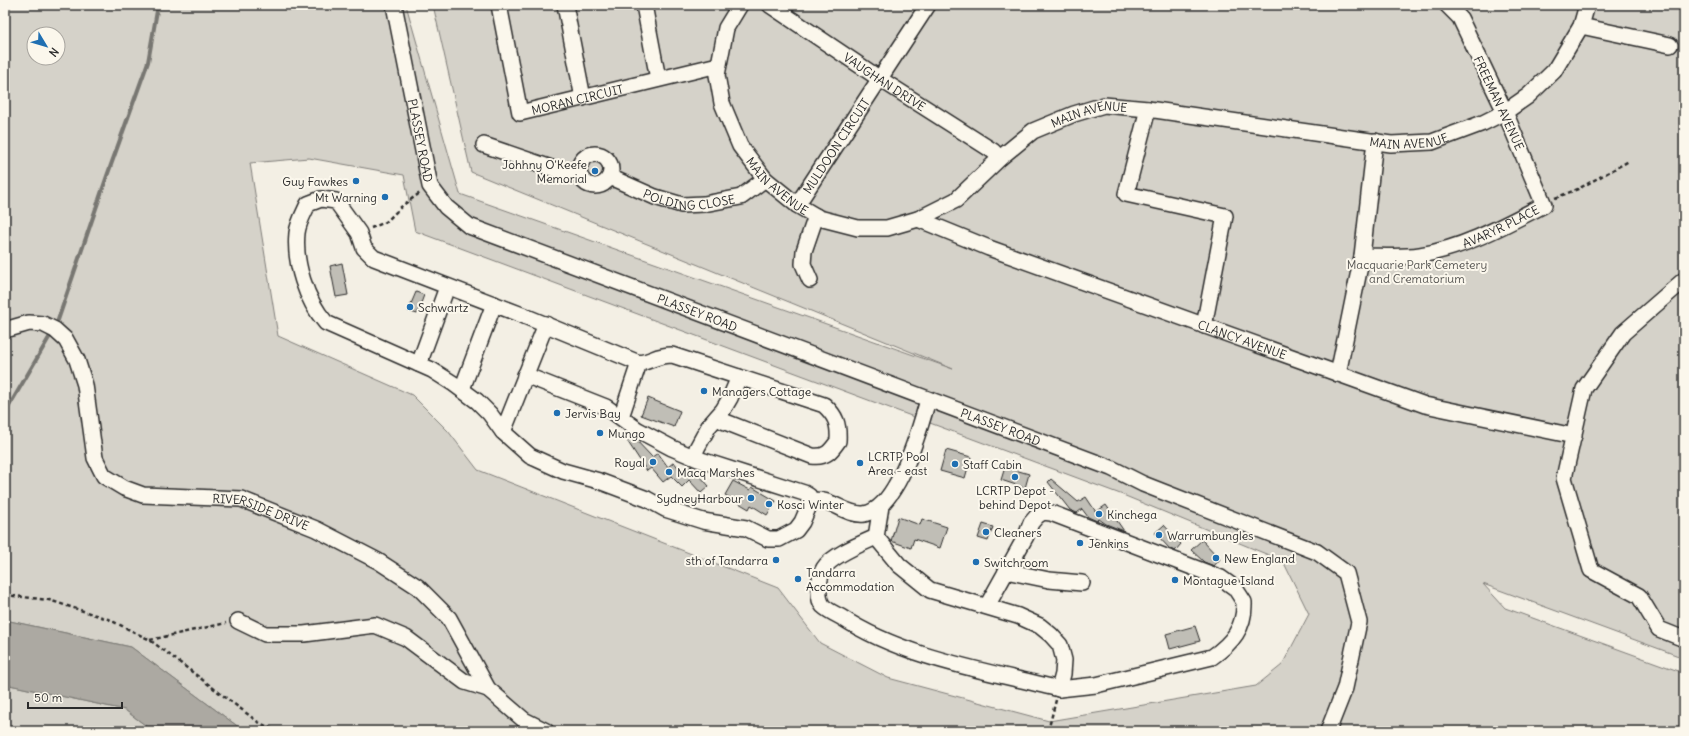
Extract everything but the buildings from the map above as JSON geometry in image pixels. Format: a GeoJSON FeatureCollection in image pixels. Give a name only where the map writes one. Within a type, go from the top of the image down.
{"type":"FeatureCollection","features":[{"type":"Feature","properties":{"kind":"street","name":"PLASSEY ROAD"},"geometry":{"type":"LineString","coordinates":[[394,5],[430,186],[446,207],[469,226],[1111,468],[1151,487],[1317,552],[1346,573],[1359,622],[1345,688],[1328,731]]}},
{"type":"Feature","properties":{"kind":"street","name":"MORAN CIRCUIT"},"geometry":{"type":"LineString","coordinates":[[499,5],[520,113],[718,65]]}},
{"type":"Feature","properties":{"kind":"street"},"geometry":{"type":"LineString","coordinates":[[565,5],[583,98]]}},
{"type":"Feature","properties":{"kind":"street"},"geometry":{"type":"LineString","coordinates":[[644,5],[658,79]]}},
{"type":"Feature","properties":{"kind":"street","name":"MAIN AVENUE"},"geometry":{"type":"LineString","coordinates":[[740,5],[726,28],[717,75],[722,103],[740,146],[765,179],[797,205],[816,216],[858,228],[887,228],[918,219],[956,200],[1000,158],[1033,131],[1074,114],[1104,105],[1148,109],[1391,144],[1432,142],[1483,123],[1505,112],[1528,96],[1554,71],[1581,26],[1588,5]]}},
{"type":"Feature","properties":{"kind":"street","name":"VAUGHAN DRIVE"},"geometry":{"type":"LineString","coordinates":[[770,5],[880,79],[993,151],[1000,158]]}},
{"type":"Feature","properties":{"kind":"street","name":"MULDOON CIRCUIT"},"geometry":{"type":"LineString","coordinates":[[797,205],[928,5]]}},
{"type":"Feature","properties":{"kind":"street","name":"FREEMAN AVENUE"},"geometry":{"type":"LineString","coordinates":[[1447,5],[1460,18],[1505,112],[1544,205]]}},
{"type":"Feature","properties":{"kind":"street"},"geometry":{"type":"LineString","coordinates":[[1581,26],[1670,45]]}},
{"type":"Feature","properties":{"kind":"street"},"geometry":{"type":"LineString","coordinates":[[1148,109],[1126,194],[1225,216],[1204,326]]}},
{"type":"Feature","properties":{"kind":"street"},"geometry":{"type":"LineString","coordinates":[[1338,374],[1362,256],[1375,141]]}},
{"type":"Feature","properties":{"kind":"street"},"geometry":{"type":"LineString","coordinates":[[484,145],[566,173],[579,172]]}},
{"type":"Feature","properties":{"kind":"street"},"geometry":{"type":"LineString","coordinates":[[590,154],[602,155],[608,160],[611,169],[610,177],[603,184],[595,186],[584,183],[579,172],[580,163],[590,154]]}},
{"type":"Feature","properties":{"kind":"street","name":"POLDING CLOSE"},"geometry":{"type":"LineString","coordinates":[[610,177],[655,197],[682,205],[704,204],[741,197],[765,179]]}},
{"type":"Feature","properties":{"kind":"street"},"geometry":{"type":"LineString","coordinates":[[525,374],[606,407],[638,430],[694,457],[804,493],[809,496],[811,501],[802,522],[796,530],[779,539],[768,539],[746,528],[703,522],[665,509],[647,499],[598,481],[554,468],[530,456],[503,432],[490,414],[462,389],[432,370],[326,323],[317,311],[308,293],[298,258],[297,234],[308,204],[321,199],[336,201],[359,232],[364,248],[374,258],[546,324],[639,363],[648,362],[659,355],[672,355],[824,404],[838,420],[838,441],[828,454],[818,457],[812,456],[722,422],[717,418]]}},
{"type":"Feature","properties":{"kind":"street","name":"AVARYR PLACE"},"geometry":{"type":"LineString","coordinates":[[1362,256],[1403,257],[1443,250],[1468,242],[1544,205]]}},
{"type":"Feature","properties":{"kind":"street"},"geometry":{"type":"LineString","coordinates":[[810,280],[803,264],[804,251],[816,216]]}},
{"type":"Feature","properties":{"kind":"street","name":"CLANCY AVENUE"},"geometry":{"type":"LineString","coordinates":[[918,219],[989,248],[1424,405],[1574,436]]}},
{"type":"Feature","properties":{"kind":"street"},"geometry":{"type":"LineString","coordinates":[[1684,280],[1623,333],[1584,389],[1564,478],[1591,570],[1639,596],[1660,629],[1684,639]]}},
{"type":"Feature","properties":{"kind":"street"},"geometry":{"type":"LineString","coordinates":[[419,364],[447,287]]}},
{"type":"Feature","properties":{"kind":"street"},"geometry":{"type":"LineString","coordinates":[[462,389],[494,304]]}},
{"type":"Feature","properties":{"kind":"street","name":"RIVERSIDE DRIVE"},"geometry":{"type":"LineString","coordinates":[[5,330],[29,323],[43,324],[55,330],[66,340],[76,360],[85,385],[95,458],[104,476],[124,488],[143,495],[242,499],[316,529],[378,561],[418,587],[449,618],[488,689],[524,720],[546,731]]}},
{"type":"Feature","properties":{"kind":"street"},"geometry":{"type":"LineString","coordinates":[[503,432],[546,324]]}},
{"type":"Feature","properties":{"kind":"street"},"geometry":{"type":"LineString","coordinates":[[621,417],[639,363]]}},
{"type":"Feature","properties":{"kind":"street"},"geometry":{"type":"LineString","coordinates":[[694,457],[697,448],[710,426],[730,398],[739,377]]}},
{"type":"Feature","properties":{"kind":"street"},"geometry":{"type":"LineString","coordinates":[[811,501],[818,499],[852,513],[864,514],[880,506],[896,484],[903,470],[928,400]]}},
{"type":"Feature","properties":{"kind":"street"},"geometry":{"type":"LineString","coordinates":[[880,506],[876,537],[899,565],[930,590],[1018,616],[1040,626],[1060,644],[1064,660],[1063,674],[1059,689]]}},
{"type":"Feature","properties":{"kind":"street"},"geometry":{"type":"LineString","coordinates":[[876,537],[833,559],[824,567],[820,581],[819,598],[823,606],[854,626],[913,652],[1059,689],[1096,685],[1212,657],[1224,648],[1241,627],[1244,602],[1235,588],[1221,578],[1051,513],[1043,512],[1034,520],[987,606]]}},
{"type":"Feature","properties":{"kind":"street"},"geometry":{"type":"LineString","coordinates":[[1006,571],[1049,580],[1082,583]]}},
{"type":"Feature","properties":{"kind":"street"},"geometry":{"type":"LineString","coordinates":[[238,620],[265,634],[304,634],[375,625],[406,638],[465,682],[488,689]]}},
{"type":"Feature","properties":{"kind":"street"},"geometry":{"type":"LineString","coordinates":[[510,708],[522,731]]}},
{"type":"Feature","properties":{"kind":"path","name":"AVARYR PLACE"},"geometry":{"type":"LineString","coordinates":[[1544,205],[1629,160]]}},
{"type":"Feature","properties":{"kind":"path"},"geometry":{"type":"LineString","coordinates":[[359,232],[386,222],[403,205],[417,195]]}},
{"type":"Feature","properties":{"kind":"path"},"geometry":{"type":"LineString","coordinates":[[5,595],[49,600],[108,619],[150,640],[258,722],[276,731]]}},
{"type":"Feature","properties":{"kind":"path"},"geometry":{"type":"LineString","coordinates":[[150,640],[238,620]]}},
{"type":"Feature","properties":{"kind":"path"},"geometry":{"type":"LineString","coordinates":[[1048,731],[1059,689]]}},
{"type":"Feature","properties":{"kind":"path"},"geometry":{"type":"LineString","coordinates":[[640,731],[645,729],[675,731]]}},
{"type":"Feature","properties":{"kind":"green space","name":"Macquarie Park Cemetery and Crematorium"},"geometry":{"type":"Polygon","coordinates":[[[5,5],[406,5],[460,194],[953,369],[471,172],[433,5],[1684,5],[1684,658],[1483,584],[1505,608],[1684,673],[1684,731],[244,731],[131,647],[5,620],[5,5]],[[309,158],[250,163],[278,336],[412,395],[448,431],[478,470],[778,588],[820,643],[888,678],[1049,721],[1256,686],[1282,665],[1309,614],[1283,561],[1123,495],[415,231],[404,175],[309,158]]]}},
{"type":"Feature","properties":{"kind":"green space"},"geometry":{"type":"Polygon","coordinates":[[[5,684],[125,710],[153,731],[5,731],[5,684]]]}},
{"type":"Feature","properties":{"kind":"shaded area"},"geometry":{"type":"Polygon","coordinates":[[[5,620],[131,647],[244,731],[153,731],[125,710],[5,684],[5,620]]]}},
{"type":"Feature","properties":{"kind":"waterway"},"geometry":{"type":"LineString","coordinates":[[58,320],[148,62],[158,5]]}},
{"type":"Feature","properties":{"kind":"waterway"},"geometry":{"type":"LineString","coordinates":[[5,413],[50,336]]}},
{"type":"Feature","properties":{"kind":"place","name":"Johhny O'Keefe Memorial"},"geometry":{"type":"Point","coordinates":[595,171]}},
{"type":"Feature","properties":{"kind":"place","name":"Guy Fawkes"},"geometry":{"type":"Point","coordinates":[356,181]}},
{"type":"Feature","properties":{"kind":"place","name":"Mt Warning"},"geometry":{"type":"Point","coordinates":[385,197]}},
{"type":"Feature","properties":{"kind":"place","name":"Schwartz"},"geometry":{"type":"Point","coordinates":[410,307]}},
{"type":"Feature","properties":{"kind":"place","name":"Managers Cottage"},"geometry":{"type":"Point","coordinates":[704,391]}},
{"type":"Feature","properties":{"kind":"place","name":"Jervis Bay"},"geometry":{"type":"Point","coordinates":[557,413]}},
{"type":"Feature","properties":{"kind":"place","name":"Mungo"},"geometry":{"type":"Point","coordinates":[600,433]}},
{"type":"Feature","properties":{"kind":"place","name":"Royal"},"geometry":{"type":"Point","coordinates":[653,462]}},
{"type":"Feature","properties":{"kind":"place","name":"LCRTP Pool Area - east"},"geometry":{"type":"Point","coordinates":[860,463]}},
{"type":"Feature","properties":{"kind":"place","name":"Staff Cabin"},"geometry":{"type":"Point","coordinates":[955,464]}},
{"type":"Feature","properties":{"kind":"place","name":"Macq Marshes"},"geometry":{"type":"Point","coordinates":[669,472]}},
{"type":"Feature","properties":{"kind":"place","name":"LCRTP Depot - behind Depot"},"geometry":{"type":"Point","coordinates":[1015,477]}},
{"type":"Feature","properties":{"kind":"place","name":"SydneyHarbour"},"geometry":{"type":"Point","coordinates":[751,498]}},
{"type":"Feature","properties":{"kind":"place","name":"Kosci Winter"},"geometry":{"type":"Point","coordinates":[769,504]}},
{"type":"Feature","properties":{"kind":"place","name":"Kinchega"},"geometry":{"type":"Point","coordinates":[1099,514]}},
{"type":"Feature","properties":{"kind":"place","name":"Cleaners"},"geometry":{"type":"Point","coordinates":[986,532]}},
{"type":"Feature","properties":{"kind":"place","name":"Warrumbungles"},"geometry":{"type":"Point","coordinates":[1159,535]}},
{"type":"Feature","properties":{"kind":"place","name":"Jenkins"},"geometry":{"type":"Point","coordinates":[1080,543]}},
{"type":"Feature","properties":{"kind":"place","name":"New England"},"geometry":{"type":"Point","coordinates":[1216,558]}},
{"type":"Feature","properties":{"kind":"place","name":"sth of Tandarra"},"geometry":{"type":"Point","coordinates":[776,560]}},
{"type":"Feature","properties":{"kind":"place","name":"Switchroom"},"geometry":{"type":"Point","coordinates":[976,562]}},
{"type":"Feature","properties":{"kind":"place","name":"Tandarra Accommodation"},"geometry":{"type":"Point","coordinates":[798,579]}},
{"type":"Feature","properties":{"kind":"place","name":"Montague Island"},"geometry":{"type":"Point","coordinates":[1175,580]}}]}
